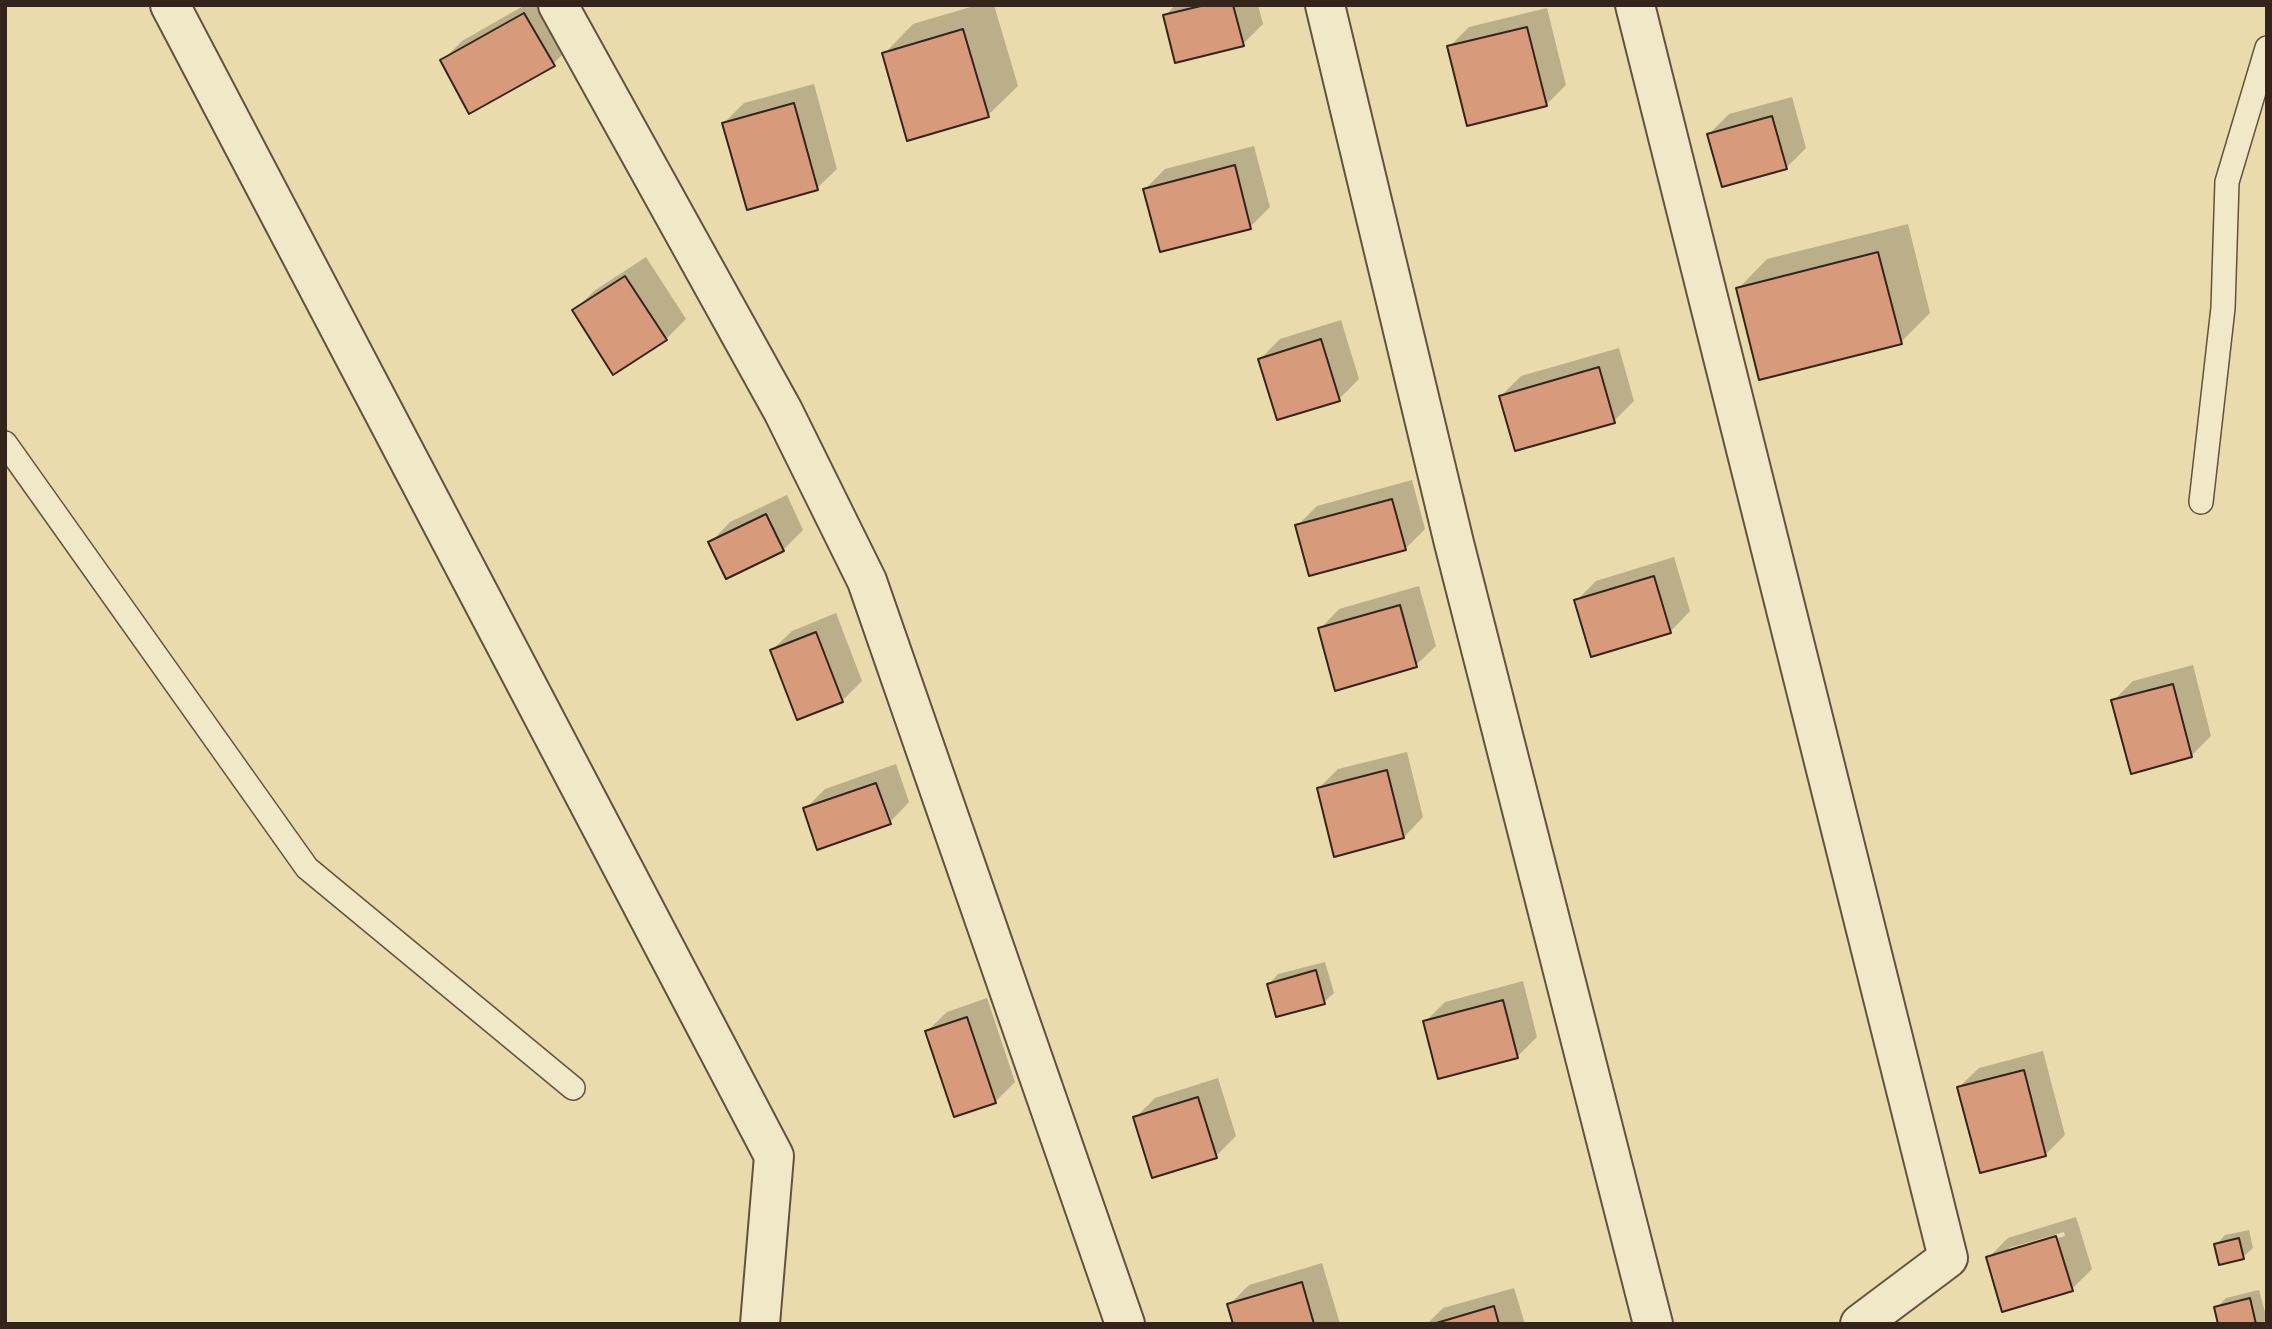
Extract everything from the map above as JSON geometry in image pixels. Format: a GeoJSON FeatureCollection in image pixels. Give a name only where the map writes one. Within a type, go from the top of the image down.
{"type":"FeatureCollection","features":[{"type":"Feature","properties":{"kind":"street"},"geometry":{"type":"LineString","coordinates":[[170,5],[774,1156],[760,1324]]}},
{"type":"Feature","properties":{"kind":"street"},"geometry":{"type":"LineString","coordinates":[[558,5],[783,411],[867,581],[1125,1324]]}},
{"type":"Feature","properties":{"kind":"street"},"geometry":{"type":"LineString","coordinates":[[1325,5],[1454,543],[1653,1324]]}},
{"type":"Feature","properties":{"kind":"street"},"geometry":{"type":"LineString","coordinates":[[1635,5],[1948,1258],[1860,1324]]}},
{"type":"Feature","properties":{"kind":"lane"},"geometry":{"type":"LineString","coordinates":[[2202,502],[2223,308],[2227,182],[2267,48]]}},
{"type":"Feature","properties":{"kind":"lane"},"geometry":{"type":"LineString","coordinates":[[5,443],[307,868],[573,1088]]}},
{"type":"Feature","properties":{"kind":"building"},"geometry":{"type":"Polygon","coordinates":[[[1205,5],[1233,5],[1244,46],[1175,63],[1163,15],[1205,5]]]}},
{"type":"Feature","properties":{"kind":"building"},"geometry":{"type":"Polygon","coordinates":[[[524,13],[555,66],[469,114],[440,60],[524,13]]]}},
{"type":"Feature","properties":{"kind":"building"},"geometry":{"type":"Polygon","coordinates":[[[1527,27],[1547,106],[1467,126],[1447,46],[1527,27]]]}},
{"type":"Feature","properties":{"kind":"building"},"geometry":{"type":"Polygon","coordinates":[[[963,29],[989,117],[907,141],[882,53],[963,29]]]}},
{"type":"Feature","properties":{"kind":"building"},"geometry":{"type":"Polygon","coordinates":[[[794,103],[818,190],[747,210],[722,123],[794,103]]]}},
{"type":"Feature","properties":{"kind":"building"},"geometry":{"type":"Polygon","coordinates":[[[1772,116],[1787,169],[1722,187],[1707,134],[1772,116]]]}},
{"type":"Feature","properties":{"kind":"building"},"geometry":{"type":"Polygon","coordinates":[[[1235,165],[1251,229],[1160,252],[1143,189],[1235,165]]]}},
{"type":"Feature","properties":{"kind":"building"},"geometry":{"type":"Polygon","coordinates":[[[1878,252],[1902,344],[1759,380],[1736,288],[1878,252]]]}},
{"type":"Feature","properties":{"kind":"building"},"geometry":{"type":"Polygon","coordinates":[[[625,276],[667,340],[613,375],[572,310],[625,276]]]}},
{"type":"Feature","properties":{"kind":"building"},"geometry":{"type":"Polygon","coordinates":[[[1321,339],[1340,401],[1277,420],[1258,359],[1321,339]]]}},
{"type":"Feature","properties":{"kind":"building"},"geometry":{"type":"Polygon","coordinates":[[[1599,367],[1615,423],[1515,451],[1499,396],[1599,367]]]}},
{"type":"Feature","properties":{"kind":"building"},"geometry":{"type":"Polygon","coordinates":[[[1392,499],[1406,550],[1309,576],[1295,525],[1392,499]]]}},
{"type":"Feature","properties":{"kind":"building"},"geometry":{"type":"Polygon","coordinates":[[[766,514],[784,551],[726,579],[708,542],[766,514]]]}},
{"type":"Feature","properties":{"kind":"building"},"geometry":{"type":"Polygon","coordinates":[[[1654,576],[1671,633],[1591,657],[1574,600],[1654,576]]]}},
{"type":"Feature","properties":{"kind":"building"},"geometry":{"type":"Polygon","coordinates":[[[1400,605],[1417,667],[1335,691],[1318,628],[1400,605]]]}},
{"type":"Feature","properties":{"kind":"building"},"geometry":{"type":"Polygon","coordinates":[[[816,632],[843,702],[797,720],[770,650],[816,632]]]}},
{"type":"Feature","properties":{"kind":"building"},"geometry":{"type":"Polygon","coordinates":[[[2173,684],[2192,757],[2131,774],[2111,700],[2173,684]]]}},
{"type":"Feature","properties":{"kind":"building"},"geometry":{"type":"Polygon","coordinates":[[[1387,770],[1404,838],[1334,857],[1317,788],[1387,770]]]}},
{"type":"Feature","properties":{"kind":"building"},"geometry":{"type":"Polygon","coordinates":[[[876,783],[891,824],[817,850],[803,808],[876,783]]]}},
{"type":"Feature","properties":{"kind":"building"},"geometry":{"type":"Polygon","coordinates":[[[1316,970],[1325,1004],[1276,1017],[1267,984],[1316,970]]]}},
{"type":"Feature","properties":{"kind":"building"},"geometry":{"type":"Polygon","coordinates":[[[1503,1000],[1518,1058],[1438,1079],[1423,1021],[1503,1000]]]}},
{"type":"Feature","properties":{"kind":"building"},"geometry":{"type":"Polygon","coordinates":[[[967,1017],[996,1103],[954,1117],[925,1031],[967,1017]]]}},
{"type":"Feature","properties":{"kind":"building"},"geometry":{"type":"Polygon","coordinates":[[[2024,1070],[2046,1156],[1980,1173],[1957,1087],[2024,1070]]]}},
{"type":"Feature","properties":{"kind":"building"},"geometry":{"type":"Polygon","coordinates":[[[1198,1097],[1217,1158],[1152,1178],[1133,1117],[1198,1097]]]}},
{"type":"Feature","properties":{"kind":"building"},"geometry":{"type":"Polygon","coordinates":[[[2056,1236],[2073,1291],[2002,1312],[1986,1257],[2056,1236]]]}},
{"type":"Feature","properties":{"kind":"building"},"geometry":{"type":"Polygon","coordinates":[[[2239,1238],[2244,1259],[2219,1265],[2214,1244],[2239,1238]]]}},
{"type":"Feature","properties":{"kind":"building"},"geometry":{"type":"Polygon","coordinates":[[[1302,1282],[1314,1324],[1233,1324],[1227,1304],[1302,1282]]]}},
{"type":"Feature","properties":{"kind":"building"},"geometry":{"type":"Polygon","coordinates":[[[2250,1298],[2256,1324],[2218,1324],[2214,1307],[2250,1298]]]}},
{"type":"Feature","properties":{"kind":"building"},"geometry":{"type":"Polygon","coordinates":[[[1494,1306],[1499,1324],[1433,1324],[1494,1306]]]}}]}
